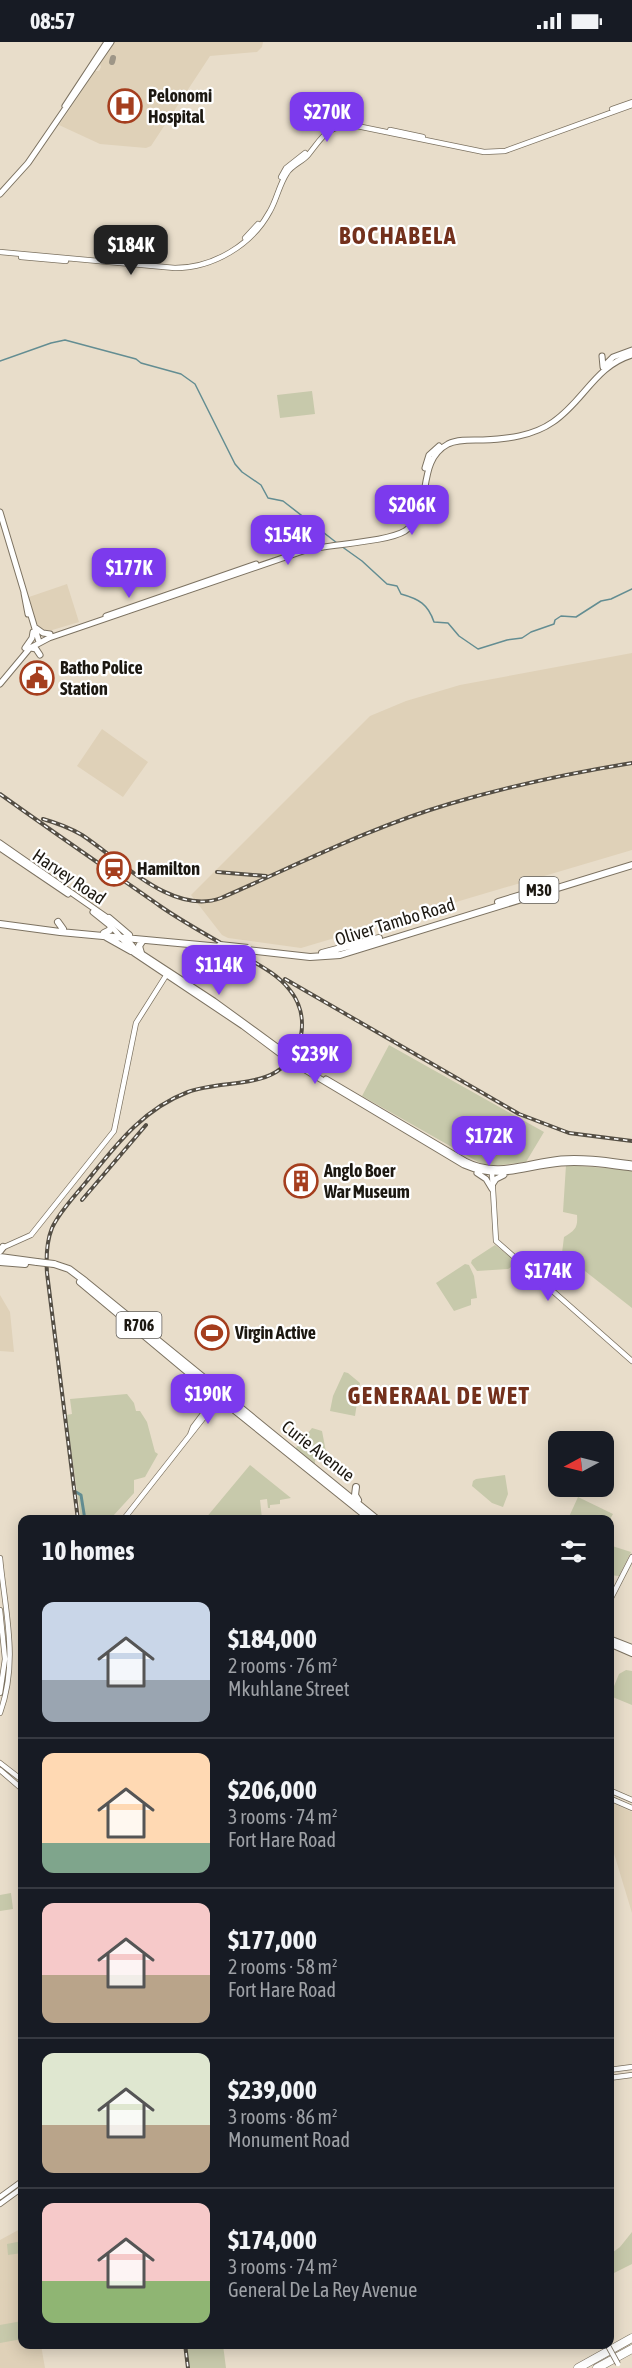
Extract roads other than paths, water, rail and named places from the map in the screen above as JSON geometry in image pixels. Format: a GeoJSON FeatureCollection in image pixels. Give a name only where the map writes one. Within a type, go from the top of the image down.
{"type":"FeatureCollection","features":[{"type":"Feature","properties":{"kind":"highway"},"geometry":{"type":"LineString","coordinates":[[614,2348],[632,2338]]}},
{"type":"Feature","properties":{"kind":"highway"},"geometry":{"type":"LineString","coordinates":[[578,2368],[612,2349]]}},
{"type":"Feature","properties":{"kind":"highway"},"geometry":{"type":"LineString","coordinates":[[597,2368],[632,2349]]}},
{"type":"Feature","properties":{"kind":"main road"},"geometry":{"type":"LineString","coordinates":[[0,194],[28,164],[109,42]]}},
{"type":"Feature","properties":{"kind":"main road"},"geometry":{"type":"LineString","coordinates":[[601,372],[602,355],[608,358],[632,350]]}},
{"type":"Feature","properties":{"kind":"main road"},"geometry":{"type":"LineString","coordinates":[[601,372],[609,365],[632,356]]}},
{"type":"Feature","properties":{"kind":"main road"},"geometry":{"type":"LineString","coordinates":[[0,679],[27,648],[50,634],[306,549],[391,534],[408,525],[418,510],[429,455],[442,444],[460,438],[503,437],[533,433],[549,425],[571,408],[613,357]]}},
{"type":"Feature","properties":{"kind":"main road"},"geometry":{"type":"LineString","coordinates":[[0,512],[37,642]]}},
{"type":"Feature","properties":{"kind":"main road"},"geometry":{"type":"LineString","coordinates":[[37,642],[306,549]]}},
{"type":"Feature","properties":{"kind":"main road"},"geometry":{"type":"LineString","coordinates":[[34,630],[50,634]]}},
{"type":"Feature","properties":{"kind":"main road"},"geometry":{"type":"LineString","coordinates":[[0,684],[27,648],[34,630]]}},
{"type":"Feature","properties":{"kind":"main road"},"geometry":{"type":"LineString","coordinates":[[27,648],[36,649],[40,655]]}},
{"type":"Feature","properties":{"kind":"main road","name":"Harvey Road"},"geometry":{"type":"LineString","coordinates":[[0,843],[110,922],[123,936]]}},
{"type":"Feature","properties":{"kind":"main road","name":"Harvey Road"},"geometry":{"type":"LineString","coordinates":[[0,848],[96,912]]}},
{"type":"Feature","properties":{"kind":"main road","name":"Oliver Tambo Road"},"geometry":{"type":"LineString","coordinates":[[448,922],[632,863]]}},
{"type":"Feature","properties":{"kind":"main road","name":"Oliver Tambo Road"},"geometry":{"type":"LineString","coordinates":[[0,924],[248,949],[321,954],[436,923],[448,922],[632,863]]}},
{"type":"Feature","properties":{"kind":"main road"},"geometry":{"type":"LineString","coordinates":[[53,928],[58,922],[63,929]]}},
{"type":"Feature","properties":{"kind":"main road"},"geometry":{"type":"LineString","coordinates":[[110,922],[110,930],[104,935],[167,973]]}},
{"type":"Feature","properties":{"kind":"main road"},"geometry":{"type":"LineString","coordinates":[[110,922],[130,946],[298,1064],[465,1161],[492,1173]]}},
{"type":"Feature","properties":{"kind":"main road","name":"Oliver Tambo Road"},"geometry":{"type":"LineString","coordinates":[[16,926],[104,935]]}},
{"type":"Feature","properties":{"kind":"main road"},"geometry":{"type":"LineString","coordinates":[[123,936],[131,951]]}},
{"type":"Feature","properties":{"kind":"main road","name":"Oliver Tambo Road"},"geometry":{"type":"LineString","coordinates":[[123,936],[143,940],[221,946]]}},
{"type":"Feature","properties":{"kind":"main road"},"geometry":{"type":"LineString","coordinates":[[141,953],[139,946],[143,940]]}},
{"type":"Feature","properties":{"kind":"main road"},"geometry":{"type":"LineString","coordinates":[[342,1090],[486,1179],[492,1187],[497,1178],[515,1170]]}},
{"type":"Feature","properties":{"kind":"main road"},"geometry":{"type":"LineString","coordinates":[[464,1165],[478,1171],[492,1173],[566,1162],[632,1166]]}},
{"type":"Feature","properties":{"kind":"main road"},"geometry":{"type":"LineString","coordinates":[[486,1169],[515,1170]]}},
{"type":"Feature","properties":{"kind":"main road"},"geometry":{"type":"LineString","coordinates":[[492,1173],[499,1169]]}},
{"type":"Feature","properties":{"kind":"main road","name":"R706"},"geometry":{"type":"LineString","coordinates":[[0,1259],[13,1263],[37,1264]]}},
{"type":"Feature","properties":{"kind":"main road","name":"R706"},"geometry":{"type":"LineString","coordinates":[[0,1259],[37,1264]]}},
{"type":"Feature","properties":{"kind":"main road","name":"Curie Avenue"},"geometry":{"type":"LineString","coordinates":[[37,1264],[54,1266],[76,1278],[202,1380],[217,1398],[231,1403],[373,1515]]}},
{"type":"Feature","properties":{"kind":"main road"},"geometry":{"type":"LineString","coordinates":[[202,1380],[218,1386],[229,1384],[228,1394],[231,1403]]}},
{"type":"Feature","properties":{"kind":"main road"},"geometry":{"type":"LineString","coordinates":[[202,1380],[208,1394],[231,1403]]}},
{"type":"Feature","properties":{"kind":"main road","name":"Curie Avenue"},"geometry":{"type":"LineString","coordinates":[[231,1403],[365,1515]]}},
{"type":"Feature","properties":{"kind":"main road"},"geometry":{"type":"LineString","coordinates":[[337,1485],[347,1489],[355,1487],[355,1495],[362,1505]]}},
{"type":"Feature","properties":{"kind":"main road"},"geometry":{"type":"LineString","coordinates":[[614,1642],[632,1648]]}},
{"type":"Feature","properties":{"kind":"main road"},"geometry":{"type":"LineString","coordinates":[[614,1643],[632,1653]]}},
{"type":"Feature","properties":{"kind":"street"},"geometry":{"type":"LineString","coordinates":[[0,254],[175,268],[202,264],[232,251],[252,236],[270,211],[287,172],[306,157],[323,135],[334,128],[352,125],[484,152],[497,151],[525,145],[632,103]]}},
{"type":"Feature","properties":{"kind":"street"},"geometry":{"type":"LineString","coordinates":[[186,267],[221,254],[250,234],[264,217],[286,168],[307,152],[321,132],[334,126],[351,123],[497,151]]}},
{"type":"Feature","properties":{"kind":"street"},"geometry":{"type":"LineString","coordinates":[[202,264],[209,270],[217,258]]}},
{"type":"Feature","properties":{"kind":"street"},"geometry":{"type":"LineString","coordinates":[[1,1249],[31,1235],[114,1131],[121,1108],[136,1023],[167,973]]}},
{"type":"Feature","properties":{"kind":"street"},"geometry":{"type":"LineString","coordinates":[[492,1173],[495,1236],[498,1244],[632,1361]]}},
{"type":"Feature","properties":{"kind":"street"},"geometry":{"type":"LineString","coordinates":[[127,1515],[206,1416],[217,1398]]}},
{"type":"Feature","properties":{"kind":"street"},"geometry":{"type":"LineString","coordinates":[[190,1435],[193,1426],[217,1398]]}},
{"type":"Feature","properties":{"kind":"street"},"geometry":{"type":"LineString","coordinates":[[206,1416],[217,1413]]}},
{"type":"Feature","properties":{"kind":"street"},"geometry":{"type":"LineString","coordinates":[[614,1592],[632,1557]]}},
{"type":"Feature","properties":{"kind":"street"},"geometry":{"type":"LineString","coordinates":[[0,1559],[8,1662],[1,1709]]}},
{"type":"Feature","properties":{"kind":"street"},"geometry":{"type":"LineString","coordinates":[[0,1610],[3,1617]]}},
{"type":"Feature","properties":{"kind":"street"},"geometry":{"type":"LineString","coordinates":[[0,1763],[18,1777]]}},
{"type":"Feature","properties":{"kind":"street"},"geometry":{"type":"LineString","coordinates":[[0,1770],[18,1786]]}},
{"type":"Feature","properties":{"kind":"street"},"geometry":{"type":"LineString","coordinates":[[614,1792],[632,1800]]}},
{"type":"Feature","properties":{"kind":"street"},"geometry":{"type":"LineString","coordinates":[[614,1801],[632,1808]]}},
{"type":"Feature","properties":{"kind":"street"},"geometry":{"type":"LineString","coordinates":[[614,2069],[632,2067]]}},
{"type":"Feature","properties":{"kind":"street"},"geometry":{"type":"LineString","coordinates":[[614,2077],[632,2075]]}},
{"type":"Feature","properties":{"kind":"street"},"geometry":{"type":"LineString","coordinates":[[0,2197],[18,2184]]}},
{"type":"Feature","properties":{"kind":"street"},"geometry":{"type":"LineString","coordinates":[[0,2204],[18,2191]]}},
{"type":"Feature","properties":{"kind":"street"},"geometry":{"type":"LineString","coordinates":[[610,2349],[619,2366]]}},
{"type":"Feature","properties":{"kind":"waterway"},"geometry":{"type":"LineString","coordinates":[[0,361],[65,340],[181,374],[195,384],[235,464],[242,472],[261,485],[268,498],[283,501],[337,543]]}},
{"type":"Feature","properties":{"kind":"waterway"},"geometry":{"type":"LineString","coordinates":[[341,546],[362,561],[387,584],[397,586],[401,594],[422,603],[434,622],[448,623],[459,636],[478,649],[522,638],[531,632],[554,624],[555,620],[561,616],[576,617],[601,601],[632,589]]}},
{"type":"Feature","properties":{"kind":"waterway"},"geometry":{"type":"LineString","coordinates":[[76,1492],[81,1495],[84,1515]]}},
{"type":"Feature","properties":{"kind":"railway"},"geometry":{"type":"LineString","coordinates":[[43,819],[82,835],[130,871],[166,893],[184,899],[203,901],[221,898],[362,835],[420,813],[517,786],[632,763]]}},
{"type":"Feature","properties":{"kind":"railway"},"geometry":{"type":"LineString","coordinates":[[0,794],[170,913],[273,974],[296,999],[302,1022],[301,1034],[293,1056],[276,1072],[256,1080],[188,1092],[172,1099],[144,1118],[109,1154],[63,1210],[52,1228],[47,1250],[47,1273],[77,1515]]}},
{"type":"Feature","properties":{"kind":"railway"},"geometry":{"type":"LineString","coordinates":[[217,872],[266,876]]}},
{"type":"Feature","properties":{"kind":"railway"},"geometry":{"type":"LineString","coordinates":[[285,979],[519,1114],[569,1133],[632,1141]]}},
{"type":"Feature","properties":{"kind":"railway"},"geometry":{"type":"LineString","coordinates":[[82,1200],[146,1125]]}},
{"type":"Feature","properties":{"kind":"railway"},"geometry":{"type":"LineString","coordinates":[[186,2349],[188,2368]]}},
{"type":"Feature","properties":{"kind":"place","name":"Pelonomi Hospital"},"geometry":{"type":"Point","coordinates":[125,106]}},
{"type":"Feature","properties":{"kind":"place","name":"Batho Police Station"},"geometry":{"type":"Point","coordinates":[37,678]}},
{"type":"Feature","properties":{"kind":"place","name":"Hamilton"},"geometry":{"type":"Point","coordinates":[114,869]}},
{"type":"Feature","properties":{"kind":"place","name":"Anglo Boer War Museum"},"geometry":{"type":"Point","coordinates":[301,1181]}},
{"type":"Feature","properties":{"kind":"place","name":"Virgin Active"},"geometry":{"type":"Point","coordinates":[212,1333]}},
{"type":"Feature","properties":{"kind":"district","name":"BOCHABELA"},"geometry":{"type":"Point","coordinates":[398,236]}},
{"type":"Feature","properties":{"kind":"district","name":"GENERAAL DE WET"},"geometry":{"type":"Point","coordinates":[439,1396]}}]}
